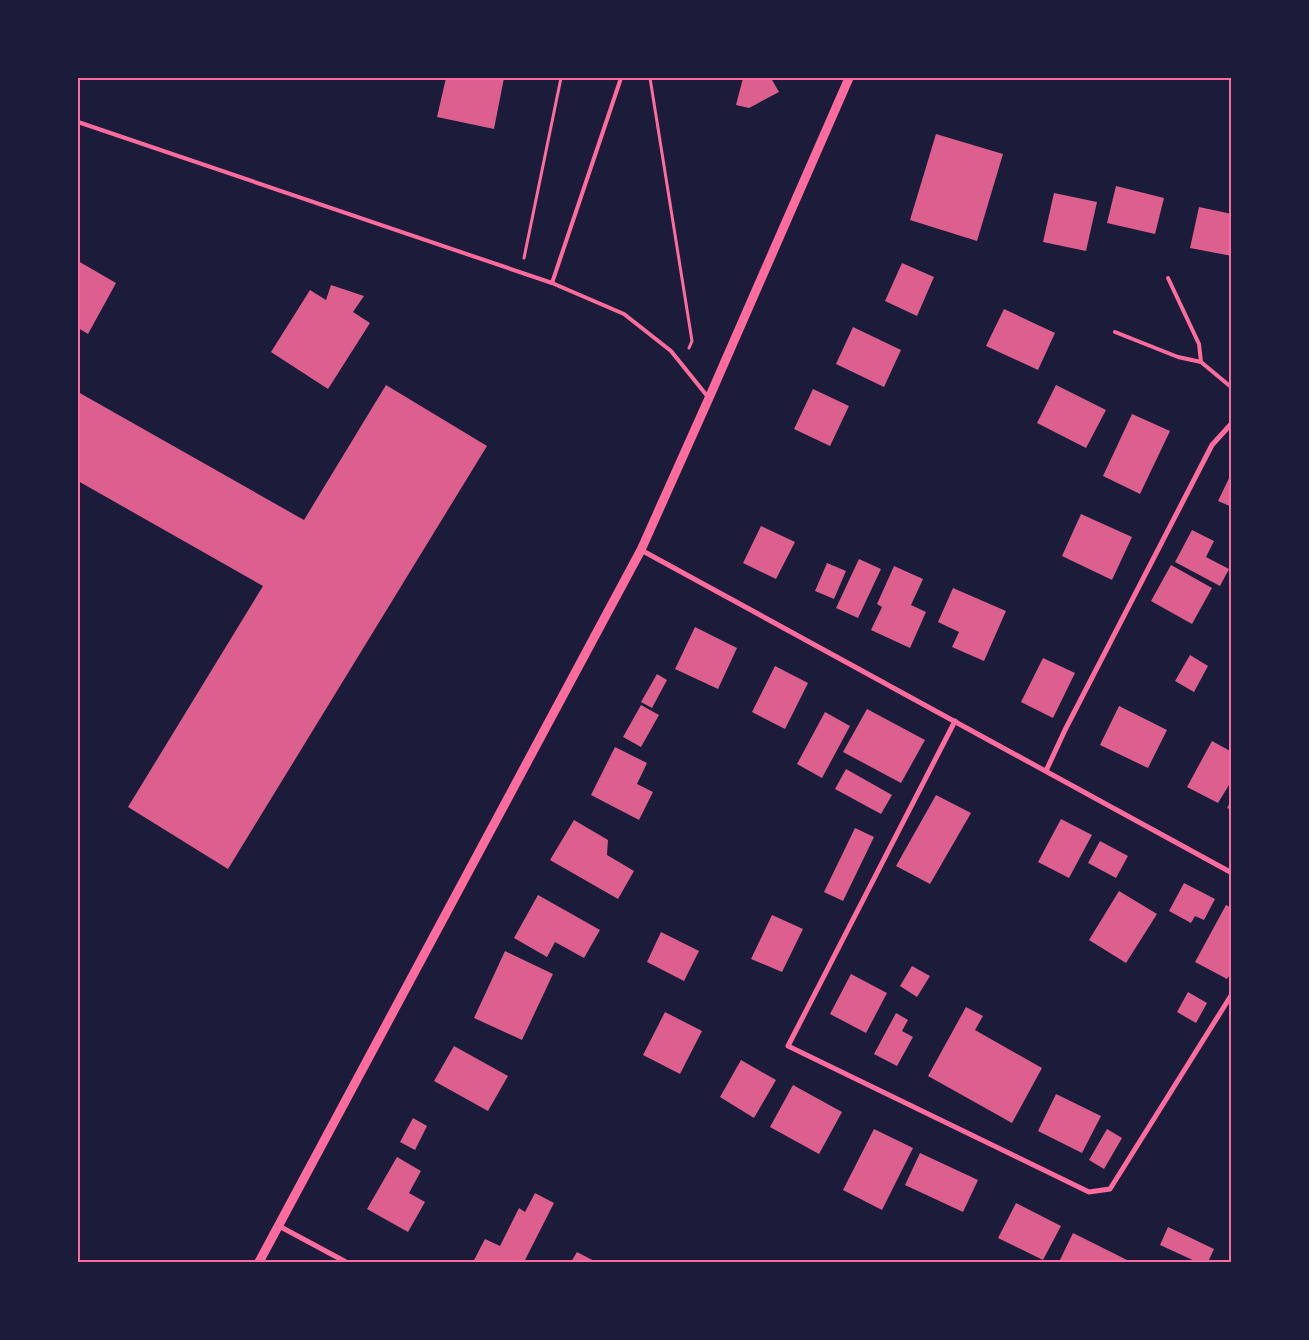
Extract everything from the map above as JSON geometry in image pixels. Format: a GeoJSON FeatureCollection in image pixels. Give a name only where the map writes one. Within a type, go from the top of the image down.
{"type":"FeatureCollection","features":[{"type":"Feature","properties":{"kind":"street"},"geometry":{"type":"LineString","coordinates":[[259,1262],[641,550],[849,78]]}},
{"type":"Feature","properties":{"kind":"street"},"geometry":{"type":"LineString","coordinates":[[1046,771],[1064,730],[1212,445],[1232,423]]}},
{"type":"Feature","properties":{"kind":"street"},"geometry":{"type":"LineString","coordinates":[[641,550],[1232,873]]}},
{"type":"Feature","properties":{"kind":"street"},"geometry":{"type":"LineString","coordinates":[[955,722],[788,1046],[1089,1192],[1110,1189],[1232,994]]}},
{"type":"Feature","properties":{"kind":"street"},"geometry":{"type":"LineString","coordinates":[[279,1226],[346,1262]]}},
{"type":"Feature","properties":{"kind":"lane"},"geometry":{"type":"LineString","coordinates":[[552,283],[621,78]]}},
{"type":"Feature","properties":{"kind":"lane"},"geometry":{"type":"LineString","coordinates":[[78,122],[521,272],[552,283],[624,314],[671,351],[709,398]]}},
{"type":"Feature","properties":{"kind":"lane"},"geometry":{"type":"LineString","coordinates":[[1168,278],[1199,344],[1201,362]]}},
{"type":"Feature","properties":{"kind":"lane"},"geometry":{"type":"LineString","coordinates":[[1115,332],[1178,357],[1201,362],[1231,389]]}},
{"type":"Feature","properties":{"kind":"path"},"geometry":{"type":"LineString","coordinates":[[521,272],[561,78]]}},
{"type":"Feature","properties":{"kind":"path"},"geometry":{"type":"LineString","coordinates":[[650,78],[692,341],[682,364]]}},
{"type":"Feature","properties":{"kind":"building"},"geometry":{"type":"Polygon","coordinates":[[[446,78],[504,78],[494,129],[437,117],[446,78]]]}},
{"type":"Feature","properties":{"kind":"building"},"geometry":{"type":"Polygon","coordinates":[[[743,78],[771,78],[779,92],[749,108],[736,105],[743,78]]]}},
{"type":"Feature","properties":{"kind":"building"},"geometry":{"type":"Polygon","coordinates":[[[936,134],[1003,154],[977,241],[910,220],[936,134]]]}},
{"type":"Feature","properties":{"kind":"building"},"geometry":{"type":"Polygon","coordinates":[[[1116,186],[1164,198],[1155,234],[1107,223],[1116,186]]]}},
{"type":"Feature","properties":{"kind":"building"},"geometry":{"type":"Polygon","coordinates":[[[1054,193],[1097,202],[1086,251],[1043,242],[1054,193]]]}},
{"type":"Feature","properties":{"kind":"building"},"geometry":{"type":"Polygon","coordinates":[[[1199,207],[1232,214],[1232,256],[1190,248],[1199,207]]]}},
{"type":"Feature","properties":{"kind":"building"},"geometry":{"type":"Polygon","coordinates":[[[78,261],[116,283],[88,334],[78,328],[78,261]]]}},
{"type":"Feature","properties":{"kind":"building"},"geometry":{"type":"Polygon","coordinates":[[[902,263],[934,277],[917,316],[885,301],[902,263]]]}},
{"type":"Feature","properties":{"kind":"building"},"geometry":{"type":"Polygon","coordinates":[[[331,285],[364,296],[353,312],[370,323],[328,389],[271,352],[310,290],[326,300],[331,285]]]}},
{"type":"Feature","properties":{"kind":"building"},"geometry":{"type":"Polygon","coordinates":[[[1004,309],[1055,333],[1038,370],[986,346],[1004,309]]]}},
{"type":"Feature","properties":{"kind":"building"},"geometry":{"type":"Polygon","coordinates":[[[853,327],[901,350],[884,387],[836,364],[853,327]]]}},
{"type":"Feature","properties":{"kind":"building"},"geometry":{"type":"Polygon","coordinates":[[[386,385],[487,446],[228,869],[128,807],[263,586],[78,481],[78,392],[304,520],[386,385]]]}},
{"type":"Feature","properties":{"kind":"building"},"geometry":{"type":"Polygon","coordinates":[[[1056,385],[1106,410],[1086,448],[1037,423],[1056,385]]]}},
{"type":"Feature","properties":{"kind":"building"},"geometry":{"type":"Polygon","coordinates":[[[813,389],[849,406],[830,446],[794,429],[813,389]]]}},
{"type":"Feature","properties":{"kind":"building"},"geometry":{"type":"Polygon","coordinates":[[[1132,414],[1170,431],[1140,494],[1103,476],[1132,414]]]}},
{"type":"Feature","properties":{"kind":"building"},"geometry":{"type":"Polygon","coordinates":[[[1232,472],[1232,507],[1218,501],[1232,472]]]}},
{"type":"Feature","properties":{"kind":"building"},"geometry":{"type":"Polygon","coordinates":[[[1081,514],[1132,537],[1112,580],[1062,556],[1081,514]]]}},
{"type":"Feature","properties":{"kind":"building"},"geometry":{"type":"Polygon","coordinates":[[[761,526],[795,542],[776,579],[743,563],[761,526]]]}},
{"type":"Feature","properties":{"kind":"building"},"geometry":{"type":"Polygon","coordinates":[[[1192,530],[1214,541],[1206,557],[1229,569],[1220,586],[1175,562],[1192,530]]]}},
{"type":"Feature","properties":{"kind":"building"},"geometry":{"type":"Polygon","coordinates":[[[859,559],[881,569],[858,618],[836,608],[859,559]]]}},
{"type":"Feature","properties":{"kind":"building"},"geometry":{"type":"Polygon","coordinates":[[[827,563],[846,571],[834,599],[815,591],[827,563]]]}},
{"type":"Feature","properties":{"kind":"building"},"geometry":{"type":"Polygon","coordinates":[[[1171,565],[1212,588],[1192,624],[1151,601],[1171,565]]]}},
{"type":"Feature","properties":{"kind":"building"},"geometry":{"type":"Polygon","coordinates":[[[894,566],[923,579],[911,605],[926,612],[910,648],[871,630],[882,607],[877,604],[894,566]]]}},
{"type":"Feature","properties":{"kind":"building"},"geometry":{"type":"Polygon","coordinates":[[[953,588],[1006,611],[984,661],[952,647],[959,632],[938,622],[953,588]]]}},
{"type":"Feature","properties":{"kind":"building"},"geometry":{"type":"Polygon","coordinates":[[[695,627],[737,648],[718,689],[675,669],[695,627]]]}},
{"type":"Feature","properties":{"kind":"building"},"geometry":{"type":"Polygon","coordinates":[[[1190,655],[1208,666],[1194,692],[1175,681],[1190,655]]]}},
{"type":"Feature","properties":{"kind":"building"},"geometry":{"type":"Polygon","coordinates":[[[1043,658],[1075,673],[1053,718],[1021,702],[1043,658]]]}},
{"type":"Feature","properties":{"kind":"building"},"geometry":{"type":"Polygon","coordinates":[[[775,666],[808,683],[785,729],[752,712],[775,666]]]}},
{"type":"Feature","properties":{"kind":"building"},"geometry":{"type":"Polygon","coordinates":[[[657,674],[667,680],[652,708],[641,702],[657,674]]]}},
{"type":"Feature","properties":{"kind":"building"},"geometry":{"type":"Polygon","coordinates":[[[641,705],[659,715],[641,747],[623,737],[641,705]]]}},
{"type":"Feature","properties":{"kind":"building"},"geometry":{"type":"Polygon","coordinates":[[[1119,706],[1167,730],[1148,768],[1100,745],[1119,706]]]}},
{"type":"Feature","properties":{"kind":"building"},"geometry":{"type":"Polygon","coordinates":[[[867,709],[925,740],[901,783],[843,752],[867,709]]]}},
{"type":"Feature","properties":{"kind":"building"},"geometry":{"type":"Polygon","coordinates":[[[825,712],[850,726],[822,778],[797,764],[825,712]]]}},
{"type":"Feature","properties":{"kind":"building"},"geometry":{"type":"Polygon","coordinates":[[[1212,741],[1232,752],[1232,780],[1218,803],[1187,787],[1212,741]]]}},
{"type":"Feature","properties":{"kind":"building"},"geometry":{"type":"Polygon","coordinates":[[[615,747],[647,763],[637,784],[653,792],[639,820],[591,795],[615,747]]]}},
{"type":"Feature","properties":{"kind":"building"},"geometry":{"type":"Polygon","coordinates":[[[846,769],[892,795],[881,814],[835,789],[846,769]]]}},
{"type":"Feature","properties":{"kind":"building"},"geometry":{"type":"Polygon","coordinates":[[[936,795],[971,813],[930,884],[896,866],[936,795]]]}},
{"type":"Feature","properties":{"kind":"building"},"geometry":{"type":"Polygon","coordinates":[[[1232,799],[1232,810],[1227,808],[1232,799]]]}},
{"type":"Feature","properties":{"kind":"building"},"geometry":{"type":"Polygon","coordinates":[[[1061,819],[1092,835],[1069,878],[1038,862],[1061,819]]]}},
{"type":"Feature","properties":{"kind":"building"},"geometry":{"type":"Polygon","coordinates":[[[574,820],[608,840],[607,855],[634,871],[618,899],[550,860],[574,820]]]}},
{"type":"Feature","properties":{"kind":"building"},"geometry":{"type":"Polygon","coordinates":[[[855,828],[874,837],[843,901],[824,892],[855,828]]]}},
{"type":"Feature","properties":{"kind":"building"},"geometry":{"type":"Polygon","coordinates":[[[1100,841],[1128,856],[1116,878],[1088,863],[1100,841]]]}},
{"type":"Feature","properties":{"kind":"building"},"geometry":{"type":"Polygon","coordinates":[[[1184,883],[1215,899],[1204,920],[1195,916],[1191,923],[1169,911],[1184,883]]]}},
{"type":"Feature","properties":{"kind":"building"},"geometry":{"type":"Polygon","coordinates":[[[1119,891],[1157,914],[1126,963],[1089,940],[1119,891]]]}},
{"type":"Feature","properties":{"kind":"building"},"geometry":{"type":"Polygon","coordinates":[[[538,895],[600,930],[584,958],[555,942],[547,957],[514,938],[538,895]]]}},
{"type":"Feature","properties":{"kind":"building"},"geometry":{"type":"Polygon","coordinates":[[[1226,905],[1232,908],[1232,972],[1227,979],[1195,962],[1226,905]]]}},
{"type":"Feature","properties":{"kind":"building"},"geometry":{"type":"Polygon","coordinates":[[[772,915],[803,929],[782,972],[751,959],[772,915]]]}},
{"type":"Feature","properties":{"kind":"building"},"geometry":{"type":"Polygon","coordinates":[[[661,932],[699,951],[684,981],[647,962],[661,932]]]}},
{"type":"Feature","properties":{"kind":"building"},"geometry":{"type":"Polygon","coordinates":[[[505,951],[553,974],[522,1040],[474,1018],[505,951]]]}},
{"type":"Feature","properties":{"kind":"building"},"geometry":{"type":"Polygon","coordinates":[[[912,966],[930,976],[917,997],[900,986],[912,966]]]}},
{"type":"Feature","properties":{"kind":"building"},"geometry":{"type":"Polygon","coordinates":[[[851,974],[887,993],[866,1033],[830,1014],[851,974]]]}},
{"type":"Feature","properties":{"kind":"building"},"geometry":{"type":"Polygon","coordinates":[[[1188,992],[1207,1003],[1196,1023],[1177,1012],[1188,992]]]}},
{"type":"Feature","properties":{"kind":"building"},"geometry":{"type":"Polygon","coordinates":[[[966,1007],[983,1016],[975,1030],[1042,1068],[1012,1123],[928,1076],[966,1007]]]}},
{"type":"Feature","properties":{"kind":"building"},"geometry":{"type":"Polygon","coordinates":[[[665,1012],[702,1031],[680,1074],[643,1055],[665,1012]]]}},
{"type":"Feature","properties":{"kind":"building"},"geometry":{"type":"Polygon","coordinates":[[[896,1013],[908,1020],[902,1031],[913,1037],[897,1066],[874,1054],[896,1013]]]}},
{"type":"Feature","properties":{"kind":"building"},"geometry":{"type":"Polygon","coordinates":[[[454,1046],[508,1076],[488,1111],[434,1081],[454,1046]]]}},
{"type":"Feature","properties":{"kind":"building"},"geometry":{"type":"Polygon","coordinates":[[[741,1060],[776,1080],[754,1118],[720,1097],[741,1060]]]}},
{"type":"Feature","properties":{"kind":"building"},"geometry":{"type":"Polygon","coordinates":[[[793,1085],[842,1112],[819,1154],[770,1127],[793,1085]]]}},
{"type":"Feature","properties":{"kind":"building"},"geometry":{"type":"Polygon","coordinates":[[[1056,1094],[1101,1116],[1082,1153],[1038,1131],[1056,1094]]]}},
{"type":"Feature","properties":{"kind":"building"},"geometry":{"type":"Polygon","coordinates":[[[413,1118],[427,1126],[415,1150],[400,1142],[413,1118]]]}},
{"type":"Feature","properties":{"kind":"building"},"geometry":{"type":"Polygon","coordinates":[[[874,1129],[913,1148],[882,1210],[843,1190],[874,1129]]]}},
{"type":"Feature","properties":{"kind":"building"},"geometry":{"type":"Polygon","coordinates":[[[1107,1129],[1122,1138],[1104,1169],[1089,1160],[1107,1129]]]}},
{"type":"Feature","properties":{"kind":"building"},"geometry":{"type":"Polygon","coordinates":[[[920,1153],[978,1180],[963,1212],[905,1185],[920,1153]]]}},
{"type":"Feature","properties":{"kind":"building"},"geometry":{"type":"Polygon","coordinates":[[[397,1157],[421,1171],[409,1193],[425,1202],[408,1232],[367,1209],[397,1157]]]}},
{"type":"Feature","properties":{"kind":"building"},"geometry":{"type":"Polygon","coordinates":[[[535,1193],[554,1203],[524,1262],[473,1262],[485,1239],[500,1246],[519,1208],[525,1212],[535,1193]]]}},
{"type":"Feature","properties":{"kind":"building"},"geometry":{"type":"Polygon","coordinates":[[[1016,1203],[1061,1226],[1043,1260],[998,1238],[1016,1203]]]}},
{"type":"Feature","properties":{"kind":"building"},"geometry":{"type":"Polygon","coordinates":[[[1168,1227],[1214,1249],[1208,1262],[1197,1262],[1160,1245],[1168,1227]]]}},
{"type":"Feature","properties":{"kind":"building"},"geometry":{"type":"Polygon","coordinates":[[[1073,1233],[1131,1262],[1059,1262],[1073,1233]]]}},
{"type":"Feature","properties":{"kind":"building"},"geometry":{"type":"Polygon","coordinates":[[[577,1252],[596,1262],[571,1262],[577,1252]]]}}]}
